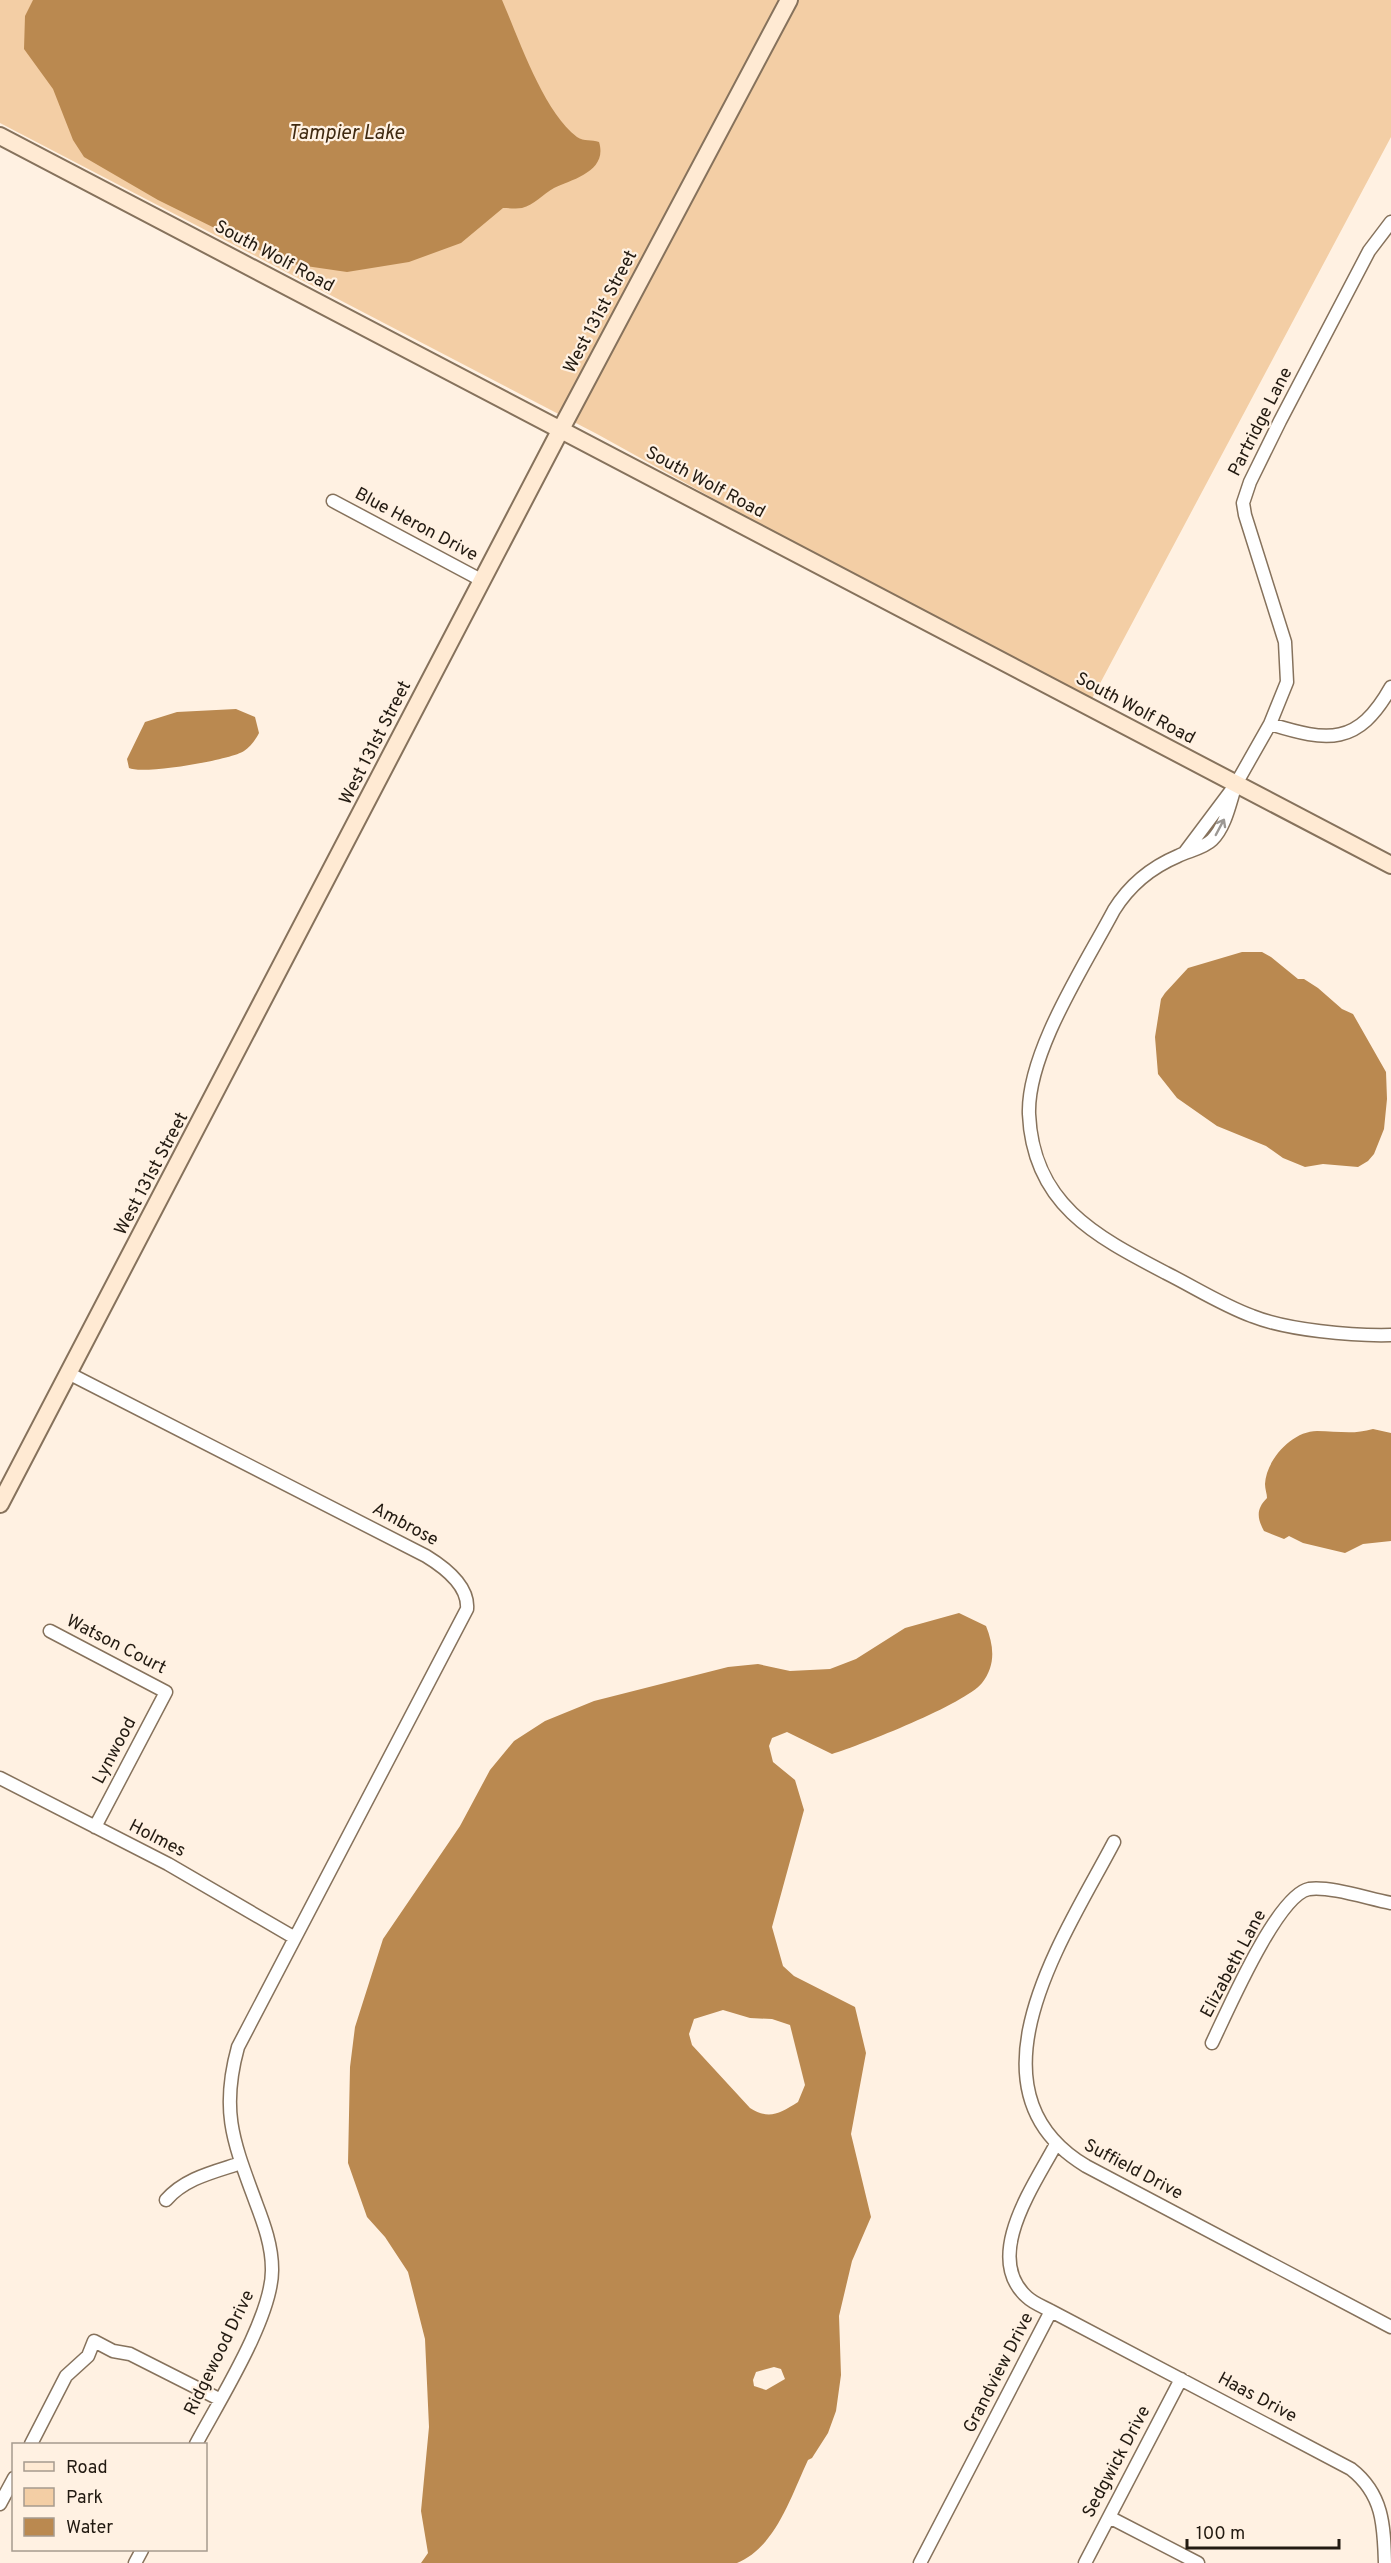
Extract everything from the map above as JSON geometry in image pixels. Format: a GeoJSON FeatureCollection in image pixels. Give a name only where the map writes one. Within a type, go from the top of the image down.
{"type":"FeatureCollection","features":[{"type":"Feature","properties":{"kind":"street","name":"West 131st Street"},"geometry":{"type":"LineString","coordinates":[[0,1504],[70,1374],[561,429],[789,0]]}},
{"type":"Feature","properties":{"kind":"street","name":"South Wolf Road"},"geometry":{"type":"LineString","coordinates":[[0,136],[1391,865]]}},
{"type":"Feature","properties":{"kind":"street","name":"Partridge Lane"},"geometry":{"type":"LineString","coordinates":[[1391,222],[1369,251],[1280,421],[1245,494],[1245,514],[1285,642],[1288,660],[1287,682],[1269,724],[1236,784],[1184,853],[1148,874],[1122,897],[1045,1041],[1033,1079],[1029,1113],[1040,1168],[1060,1202],[1092,1233],[1237,1310],[1280,1324],[1391,1335]]}},
{"type":"Feature","properties":{"kind":"street","name":"Blue Heron Drive"},"geometry":{"type":"LineString","coordinates":[[333,501],[483,581]]}},
{"type":"Feature","properties":{"kind":"street"},"geometry":{"type":"LineString","coordinates":[[1269,724],[1320,738],[1346,732],[1370,718],[1391,687]]}},
{"type":"Feature","properties":{"kind":"street","name":"Ambrose"},"geometry":{"type":"LineString","coordinates":[[70,1374],[426,1556],[460,1585],[465,1594],[467,1610],[295,1938]]}},
{"type":"Feature","properties":{"kind":"street","name":"Watson Court"},"geometry":{"type":"LineString","coordinates":[[50,1631],[166,1692]]}},
{"type":"Feature","properties":{"kind":"street","name":"Lynwood"},"geometry":{"type":"LineString","coordinates":[[95,1827],[166,1692]]}},
{"type":"Feature","properties":{"kind":"street","name":"Holmes"},"geometry":{"type":"LineString","coordinates":[[0,1778],[189,1875],[295,1938]]}},
{"type":"Feature","properties":{"kind":"street","name":"Suffield Drive"},"geometry":{"type":"LineString","coordinates":[[1114,1842],[1046,1971],[1026,2041],[1025,2071],[1029,2097],[1056,2144],[1086,2166],[1391,2327]]}},
{"type":"Feature","properties":{"kind":"street","name":"Elizabeth Lane"},"geometry":{"type":"LineString","coordinates":[[1212,2043],[1267,1933],[1296,1897],[1306,1890],[1318,1888],[1391,1903]]}},
{"type":"Feature","properties":{"kind":"street","name":"Ridgewood Drive"},"geometry":{"type":"LineString","coordinates":[[197,2443],[260,2320],[271,2286],[270,2247],[241,2163],[229,2119],[228,2098],[232,2068],[238,2048],[295,1938]]}},
{"type":"Feature","properties":{"kind":"street","name":"Grandview Drive"},"geometry":{"type":"LineString","coordinates":[[920,2563],[1051,2311],[1027,2298],[1015,2282],[1008,2246],[1015,2224],[1056,2144]]}},
{"type":"Feature","properties":{"kind":"street"},"geometry":{"type":"LineString","coordinates":[[166,2200],[176,2188],[187,2182],[241,2163]]}},
{"type":"Feature","properties":{"kind":"street","name":"Haas Drive"},"geometry":{"type":"LineString","coordinates":[[1051,2311],[1358,2474],[1371,2488],[1382,2511],[1385,2563]]}},
{"type":"Feature","properties":{"kind":"street"},"geometry":{"type":"LineString","coordinates":[[32,2443],[66,2376],[88,2356],[94,2341],[113,2351],[130,2354],[219,2399]]}},
{"type":"Feature","properties":{"kind":"street","name":"Sedgwick Drive"},"geometry":{"type":"LineString","coordinates":[[1085,2563],[1181,2379]]}},
{"type":"Feature","properties":{"kind":"street"},"geometry":{"type":"LineString","coordinates":[[0,2504],[12,2482]]}},
{"type":"Feature","properties":{"kind":"street"},"geometry":{"type":"LineString","coordinates":[[1109,2517],[1197,2563]]}},
{"type":"Feature","properties":{"kind":"green space"},"geometry":{"type":"Polygon","coordinates":[[[0,0],[1391,0],[1391,137],[1088,706],[597,434],[0,123],[0,0]]]}},
{"type":"Feature","properties":{"kind":"water","name":"Tampier Lake"},"geometry":{"type":"Polygon","coordinates":[[[33,0],[502,0],[524,54],[553,110],[577,137],[599,142],[598,160],[587,173],[554,188],[531,204],[522,208],[503,208],[461,243],[409,262],[347,272],[292,264],[275,258],[158,200],[84,157],[73,140],[53,89],[24,49],[25,16],[33,0]]]}},
{"type":"Feature","properties":{"kind":"water"},"geometry":{"type":"Polygon","coordinates":[[[236,709],[255,717],[259,733],[244,751],[236,755],[186,766],[151,770],[129,768],[127,759],[145,722],[177,712],[236,709]]]}},
{"type":"Feature","properties":{"kind":"water"},"geometry":{"type":"Polygon","coordinates":[[[1242,952],[1262,952],[1271,957],[1298,979],[1304,979],[1342,1009],[1353,1014],[1386,1072],[1387,1099],[1384,1129],[1374,1154],[1358,1167],[1323,1164],[1305,1167],[1283,1158],[1266,1146],[1217,1126],[1177,1098],[1158,1074],[1155,1037],[1161,999],[1165,993],[1188,968],[1242,952]]]}},
{"type":"Feature","properties":{"kind":"water"},"geometry":{"type":"Polygon","coordinates":[[[1373,1429],[1391,1433],[1391,1541],[1363,1544],[1345,1553],[1303,1543],[1289,1536],[1284,1539],[1264,1531],[1259,1514],[1267,1498],[1266,1475],[1282,1448],[1298,1436],[1308,1432],[1352,1432],[1373,1429]]]}},
{"type":"Feature","properties":{"kind":"water"},"geometry":{"type":"Polygon","coordinates":[[[959,1613],[986,1626],[991,1641],[992,1655],[987,1676],[972,1692],[955,1702],[888,1733],[832,1754],[787,1732],[772,1738],[769,1746],[773,1762],[795,1780],[804,1810],[772,1927],[783,1966],[794,1976],[855,2007],[866,2053],[851,2134],[871,2217],[852,2261],[839,2316],[841,2375],[836,2411],[828,2433],[812,2458],[808,2460],[781,2519],[772,2533],[751,2555],[737,2563],[421,2563],[428,2553],[421,2511],[429,2427],[425,2339],[408,2272],[385,2237],[367,2217],[348,2163],[350,2067],[355,2027],[383,1939],[460,1826],[490,1770],[514,1741],[545,1721],[594,1701],[728,1667],[758,1664],[790,1671],[830,1669],[856,1659],[905,1628],[959,1613]],[[723,2010],[694,2019],[689,2034],[692,2045],[750,2108],[757,2112],[774,2114],[798,2102],[805,2085],[790,2025],[772,2019],[750,2018],[723,2010]],[[774,2367],[756,2372],[753,2380],[754,2386],[766,2390],[785,2379],[781,2369],[774,2367]]]}}]}
